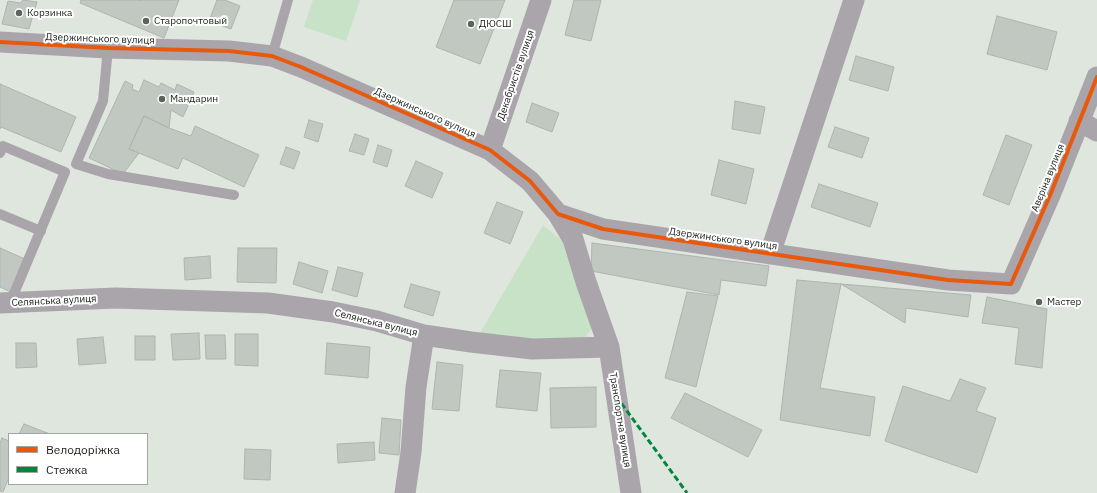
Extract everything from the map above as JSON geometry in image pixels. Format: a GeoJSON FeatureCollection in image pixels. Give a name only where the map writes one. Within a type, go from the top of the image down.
{"type":"FeatureCollection","features":[{"type":"Feature","properties":{"kind":"street","name":"Декабристів вулиця"},"geometry":{"type":"LineString","coordinates":[[490,150],[541,0]]}},
{"type":"Feature","properties":{"kind":"street"},"geometry":{"type":"LineString","coordinates":[[770,254],[854,0]]}},
{"type":"Feature","properties":{"kind":"street","name":"Дзержинського вулиця"},"geometry":{"type":"LineString","coordinates":[[0,42],[108,48],[229,51],[272,56],[301,67],[490,150],[530,181],[558,214],[603,229],[948,280],[1011,284]]}},
{"type":"Feature","properties":{"kind":"street","name":"Авєріна вулиця"},"geometry":{"type":"LineString","coordinates":[[1011,284],[1051,193],[1088,126],[1097,77]]}},
{"type":"Feature","properties":{"kind":"street"},"geometry":{"type":"LineString","coordinates":[[558,214],[573,239],[609,347]]}},
{"type":"Feature","properties":{"kind":"street","name":"Селянська вулиця"},"geometry":{"type":"LineString","coordinates":[[5,303],[116,298],[268,303],[333,312],[377,321],[424,335],[471,342],[532,348],[609,347]]}},
{"type":"Feature","properties":{"kind":"street"},"geometry":{"type":"LineString","coordinates":[[405,493],[411,452],[416,387],[424,335]]}},
{"type":"Feature","properties":{"kind":"street","name":"Транспортна вулиця"},"geometry":{"type":"LineString","coordinates":[[609,347],[631,493]]}},
{"type":"Feature","properties":{"kind":"lane"},"geometry":{"type":"LineString","coordinates":[[272,56],[288,0]]}},
{"type":"Feature","properties":{"kind":"lane"},"geometry":{"type":"LineString","coordinates":[[108,48],[103,101],[76,164],[108,174],[234,195]]}},
{"type":"Feature","properties":{"kind":"lane"},"geometry":{"type":"LineString","coordinates":[[0,153],[3,146],[65,172],[40,231],[5,303]]}},
{"type":"Feature","properties":{"kind":"lane"},"geometry":{"type":"LineString","coordinates":[[0,214],[40,231]]}},
{"type":"Feature","properties":{"kind":"green space"},"geometry":{"type":"Polygon","coordinates":[[[313,0],[360,0],[346,41],[304,27],[313,0]]]}},
{"type":"Feature","properties":{"kind":"green space"},"geometry":{"type":"Polygon","coordinates":[[[543,225],[569,246],[593,327],[583,340],[535,343],[480,333],[543,225]]]}},
{"type":"Feature","properties":{"kind":"building","name":"Корзинка"},"geometry":{"type":"Polygon","coordinates":[[[23,0],[37,2],[29,29],[2,24],[8,1],[20,3],[23,0]]]}},
{"type":"Feature","properties":{"kind":"building","name":"Старопочтовый"},"geometry":{"type":"Polygon","coordinates":[[[81,0],[179,0],[164,38],[80,3],[81,0]]]}},
{"type":"Feature","properties":{"kind":"building"},"geometry":{"type":"Polygon","coordinates":[[[217,0],[225,0],[240,6],[231,29],[209,21],[217,0]]]}},
{"type":"Feature","properties":{"kind":"building","name":"ДЮСШ"},"geometry":{"type":"Polygon","coordinates":[[[454,0],[505,0],[480,64],[436,47],[454,0]]]}},
{"type":"Feature","properties":{"kind":"building"},"geometry":{"type":"Polygon","coordinates":[[[574,0],[601,0],[591,41],[565,35],[574,0]]]}},
{"type":"Feature","properties":{"kind":"building"},"geometry":{"type":"Polygon","coordinates":[[[997,16],[1057,32],[1047,70],[987,54],[997,16]]]}},
{"type":"Feature","properties":{"kind":"building"},"geometry":{"type":"Polygon","coordinates":[[[856,56],[894,67],[888,91],[849,80],[856,56]]]}},
{"type":"Feature","properties":{"kind":"building"},"geometry":{"type":"Polygon","coordinates":[[[144,80],[159,87],[161,83],[175,90],[177,84],[194,92],[183,117],[171,110],[169,128],[144,116],[129,149],[139,153],[123,174],[89,158],[125,81],[133,85],[132,89],[139,92],[144,80]]]}},
{"type":"Feature","properties":{"kind":"building"},"geometry":{"type":"Polygon","coordinates":[[[0,84],[76,117],[61,152],[1,127],[0,129],[0,84]]]}},
{"type":"Feature","properties":{"kind":"building"},"geometry":{"type":"Polygon","coordinates":[[[735,101],[765,107],[760,134],[732,129],[735,101]]]}},
{"type":"Feature","properties":{"kind":"building"},"geometry":{"type":"Polygon","coordinates":[[[532,103],[559,113],[552,132],[526,122],[532,103]]]}},
{"type":"Feature","properties":{"kind":"building"},"geometry":{"type":"Polygon","coordinates":[[[144,116],[169,128],[191,136],[195,126],[259,155],[244,187],[183,158],[178,169],[129,149],[144,116]]]}},
{"type":"Feature","properties":{"kind":"building"},"geometry":{"type":"Polygon","coordinates":[[[309,120],[323,124],[318,142],[304,137],[309,120]]]}},
{"type":"Feature","properties":{"kind":"building"},"geometry":{"type":"Polygon","coordinates":[[[835,127],[869,138],[862,158],[828,147],[835,127]]]}},
{"type":"Feature","properties":{"kind":"building"},"geometry":{"type":"Polygon","coordinates":[[[355,134],[369,139],[364,155],[349,151],[355,134]]]}},
{"type":"Feature","properties":{"kind":"building"},"geometry":{"type":"Polygon","coordinates":[[[1006,135],[1032,145],[1009,205],[983,195],[1006,135]]]}},
{"type":"Feature","properties":{"kind":"building"},"geometry":{"type":"Polygon","coordinates":[[[378,145],[392,150],[387,167],[373,162],[378,145]]]}},
{"type":"Feature","properties":{"kind":"building"},"geometry":{"type":"Polygon","coordinates":[[[286,147],[300,152],[294,169],[280,164],[286,147]]]}},
{"type":"Feature","properties":{"kind":"building"},"geometry":{"type":"Polygon","coordinates":[[[719,160],[754,169],[746,204],[711,195],[719,160]]]}},
{"type":"Feature","properties":{"kind":"building"},"geometry":{"type":"Polygon","coordinates":[[[416,161],[443,173],[432,198],[405,186],[416,161]]]}},
{"type":"Feature","properties":{"kind":"building"},"geometry":{"type":"Polygon","coordinates":[[[819,184],[878,203],[870,227],[811,207],[819,184]]]}},
{"type":"Feature","properties":{"kind":"building"},"geometry":{"type":"Polygon","coordinates":[[[497,202],[523,212],[510,244],[484,233],[497,202]]]}},
{"type":"Feature","properties":{"kind":"building"},"geometry":{"type":"Polygon","coordinates":[[[592,243],[769,266],[766,286],[721,280],[719,295],[591,271],[592,243]]]}},
{"type":"Feature","properties":{"kind":"building"},"geometry":{"type":"Polygon","coordinates":[[[0,248],[25,259],[11,292],[0,287],[0,248]]]}},
{"type":"Feature","properties":{"kind":"building"},"geometry":{"type":"Polygon","coordinates":[[[238,248],[277,248],[276,283],[237,282],[238,248]]]}},
{"type":"Feature","properties":{"kind":"building"},"geometry":{"type":"Polygon","coordinates":[[[210,256],[211,278],[185,280],[184,258],[210,256]]]}},
{"type":"Feature","properties":{"kind":"building"},"geometry":{"type":"Polygon","coordinates":[[[299,262],[328,271],[322,293],[293,284],[299,262]]]}},
{"type":"Feature","properties":{"kind":"building"},"geometry":{"type":"Polygon","coordinates":[[[338,267],[363,273],[357,297],[332,290],[338,267]]]}},
{"type":"Feature","properties":{"kind":"building"},"geometry":{"type":"Polygon","coordinates":[[[797,280],[841,284],[820,388],[875,397],[870,436],[780,420],[797,280]]]}},
{"type":"Feature","properties":{"kind":"building"},"geometry":{"type":"Polygon","coordinates":[[[411,284],[440,292],[433,316],[404,307],[411,284]]]}},
{"type":"Feature","properties":{"kind":"building"},"geometry":{"type":"Polygon","coordinates":[[[841,284],[971,295],[968,317],[906,308],[905,323],[841,284]]]}},
{"type":"Feature","properties":{"kind":"building"},"geometry":{"type":"Polygon","coordinates":[[[687,292],[718,296],[696,387],[665,378],[687,292]]]}},
{"type":"Feature","properties":{"kind":"building"},"geometry":{"type":"Polygon","coordinates":[[[987,297],[1047,309],[1042,368],[1015,364],[1019,328],[982,323],[987,297]]]}},
{"type":"Feature","properties":{"kind":"building"},"geometry":{"type":"Polygon","coordinates":[[[199,333],[200,359],[173,360],[171,334],[199,333]]]}},
{"type":"Feature","properties":{"kind":"building"},"geometry":{"type":"Polygon","coordinates":[[[235,334],[258,334],[258,366],[235,365],[235,334]]]}},
{"type":"Feature","properties":{"kind":"building"},"geometry":{"type":"Polygon","coordinates":[[[205,335],[225,335],[226,359],[206,359],[205,335]]]}},
{"type":"Feature","properties":{"kind":"building"},"geometry":{"type":"Polygon","coordinates":[[[135,336],[155,336],[155,360],[135,360],[135,336]]]}},
{"type":"Feature","properties":{"kind":"building"},"geometry":{"type":"Polygon","coordinates":[[[103,337],[106,363],[79,365],[77,339],[103,337]]]}},
{"type":"Feature","properties":{"kind":"building"},"geometry":{"type":"Polygon","coordinates":[[[16,343],[36,343],[37,367],[16,368],[16,343]]]}},
{"type":"Feature","properties":{"kind":"building"},"geometry":{"type":"Polygon","coordinates":[[[327,343],[370,347],[368,378],[325,374],[327,343]]]}},
{"type":"Feature","properties":{"kind":"building"},"geometry":{"type":"Polygon","coordinates":[[[437,362],[463,365],[459,411],[432,409],[437,362]]]}},
{"type":"Feature","properties":{"kind":"building"},"geometry":{"type":"Polygon","coordinates":[[[500,370],[541,373],[537,411],[496,407],[500,370]]]}},
{"type":"Feature","properties":{"kind":"building"},"geometry":{"type":"Polygon","coordinates":[[[960,379],[986,388],[976,411],[996,418],[977,473],[885,441],[903,386],[950,401],[960,379]]]}},
{"type":"Feature","properties":{"kind":"building"},"geometry":{"type":"Polygon","coordinates":[[[596,387],[596,427],[551,428],[550,388],[596,387]]]}},
{"type":"Feature","properties":{"kind":"building"},"geometry":{"type":"Polygon","coordinates":[[[685,393],[762,430],[748,457],[671,418],[685,393]]]}},
{"type":"Feature","properties":{"kind":"building"},"geometry":{"type":"Polygon","coordinates":[[[382,418],[401,420],[399,455],[379,453],[382,418]]]}},
{"type":"Feature","properties":{"kind":"building"},"geometry":{"type":"Polygon","coordinates":[[[24,424],[47,433],[20,433],[24,424]]]}},
{"type":"Feature","properties":{"kind":"building"},"geometry":{"type":"Polygon","coordinates":[[[2,438],[8,441],[8,480],[3,492],[0,491],[0,443],[2,438]]]}},
{"type":"Feature","properties":{"kind":"building"},"geometry":{"type":"Polygon","coordinates":[[[374,442],[375,460],[338,463],[337,444],[374,442]]]}},
{"type":"Feature","properties":{"kind":"building"},"geometry":{"type":"Polygon","coordinates":[[[245,449],[271,450],[270,480],[244,479],[245,449]]]}},
{"type":"Feature","properties":{"kind":"marked path"},"geometry":{"type":"LineString","coordinates":[[616,396],[687,493]]}},
{"type":"Feature","properties":{"kind":"cycle path"},"geometry":{"type":"LineString","coordinates":[[0,42],[108,48],[229,51],[272,56],[301,67],[490,150],[530,181],[558,214],[603,229],[948,280],[1011,284],[1051,193],[1097,77]]}},
{"type":"Feature","properties":{"kind":"place","name":"Корзинка"},"geometry":{"type":"Point","coordinates":[19,13]}},
{"type":"Feature","properties":{"kind":"place","name":"Старопочтовый"},"geometry":{"type":"Point","coordinates":[146,21]}},
{"type":"Feature","properties":{"kind":"place","name":"ДЮСШ"},"geometry":{"type":"Point","coordinates":[471,24]}},
{"type":"Feature","properties":{"kind":"place","name":"Мандарин"},"geometry":{"type":"Point","coordinates":[162,99]}},
{"type":"Feature","properties":{"kind":"place","name":"Мастер"},"geometry":{"type":"Point","coordinates":[1039,302]}}]}
